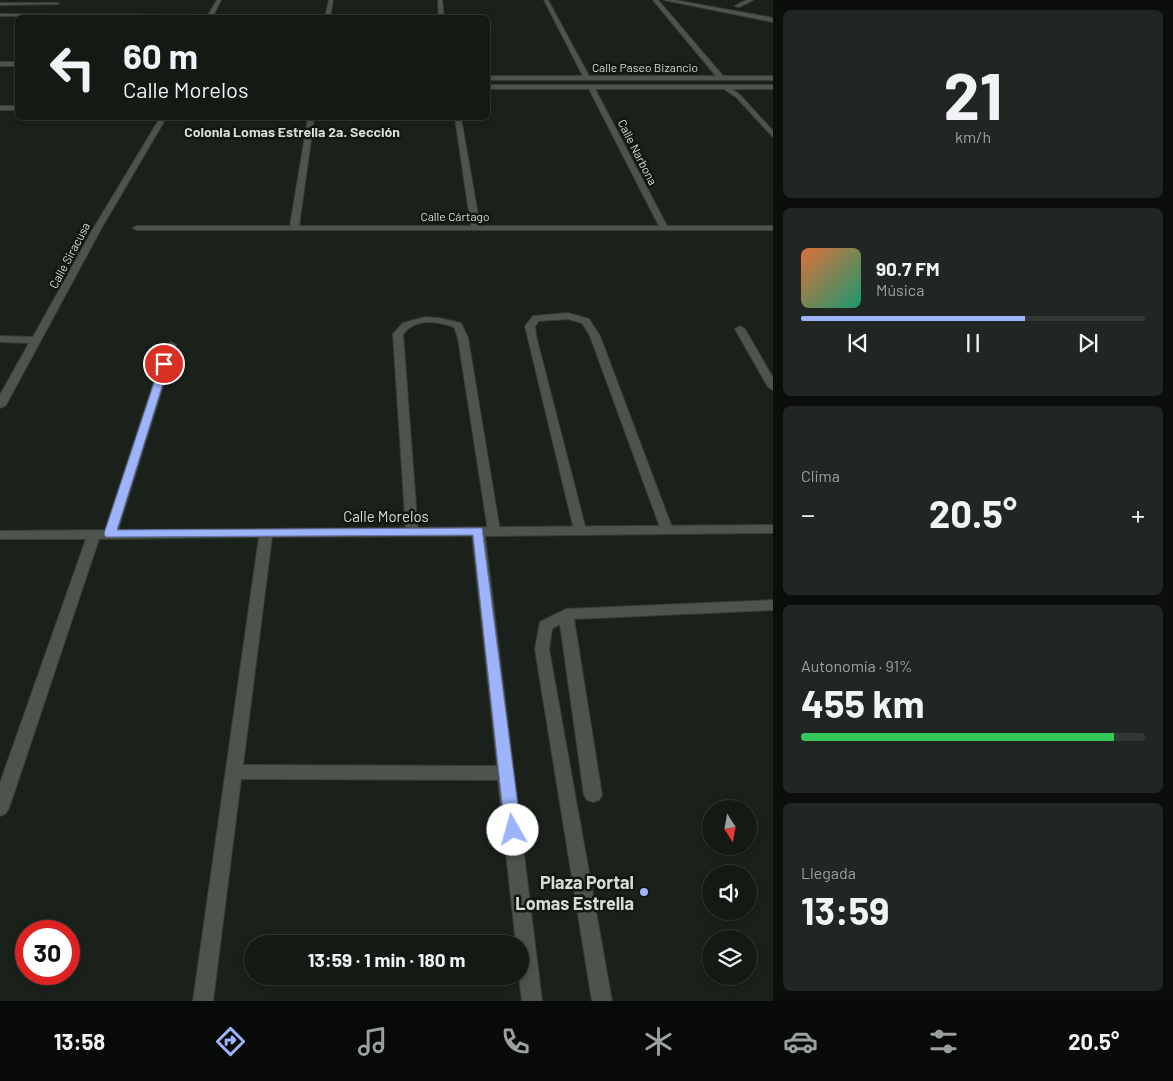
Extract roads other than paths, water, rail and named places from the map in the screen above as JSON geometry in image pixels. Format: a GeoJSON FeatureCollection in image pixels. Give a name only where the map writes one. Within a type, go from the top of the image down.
{"type":"FeatureCollection","features":[{"type":"Feature","properties":{"kind":"street"},"geometry":{"type":"LineString","coordinates":[[0,14],[46,15],[62,0]]}},
{"type":"Feature","properties":{"kind":"street"},"geometry":{"type":"LineString","coordinates":[[210,15],[219,0]]}},
{"type":"Feature","properties":{"kind":"street"},"geometry":{"type":"LineString","coordinates":[[328,15],[331,0]]}},
{"type":"Feature","properties":{"kind":"street"},"geometry":{"type":"LineString","coordinates":[[440,0],[442,15]]}},
{"type":"Feature","properties":{"kind":"street"},"geometry":{"type":"LineString","coordinates":[[546,0],[587,78]]}},
{"type":"Feature","properties":{"kind":"street"},"geometry":{"type":"LineString","coordinates":[[656,0],[721,78]]}},
{"type":"Feature","properties":{"kind":"street"},"geometry":{"type":"LineString","coordinates":[[666,0],[772,19]]}},
{"type":"Feature","properties":{"kind":"street"},"geometry":{"type":"LineString","coordinates":[[737,6],[751,0]]}},
{"type":"Feature","properties":{"kind":"street"},"geometry":{"type":"LineString","coordinates":[[0,4],[57,4]]}},
{"type":"Feature","properties":{"kind":"street"},"geometry":{"type":"LineString","coordinates":[[729,4],[746,8]]}},
{"type":"Feature","properties":{"kind":"street"},"geometry":{"type":"LineString","coordinates":[[0,64],[15,64]]}},
{"type":"Feature","properties":{"kind":"street","name":"Calle Paseo Bizancio"},"geometry":{"type":"LineString","coordinates":[[490,78],[773,78]]}},
{"type":"Feature","properties":{"kind":"street"},"geometry":{"type":"LineString","coordinates":[[518,78],[520,86]]}},
{"type":"Feature","properties":{"kind":"street","name":"Calle Paseo Bizancio"},"geometry":{"type":"LineString","coordinates":[[490,87],[773,88]]}},
{"type":"Feature","properties":{"kind":"street","name":"Calle Narbona"},"geometry":{"type":"LineString","coordinates":[[591,87],[664,228]]}},
{"type":"Feature","properties":{"kind":"street"},"geometry":{"type":"LineString","coordinates":[[725,87],[738,96],[773,135]]}},
{"type":"Feature","properties":{"kind":"street"},"geometry":{"type":"LineString","coordinates":[[0,108],[15,108]]}},
{"type":"Feature","properties":{"kind":"street","name":"Calle Siracusa"},"geometry":{"type":"LineString","coordinates":[[0,405],[97,229],[161,120]]}},
{"type":"Feature","properties":{"kind":"street"},"geometry":{"type":"LineString","coordinates":[[294,229],[310,120]]}},
{"type":"Feature","properties":{"kind":"street"},"geometry":{"type":"LineString","coordinates":[[458,120],[476,228]]}},
{"type":"Feature","properties":{"kind":"street","name":"Calle Cártago"},"geometry":{"type":"LineString","coordinates":[[137,228],[773,228]]}},
{"type":"Feature","properties":{"kind":"street"},"geometry":{"type":"LineString","coordinates":[[580,530],[531,336],[530,326],[536,318],[568,316],[586,321],[595,336],[667,530]]}},
{"type":"Feature","properties":{"kind":"street"},"geometry":{"type":"LineString","coordinates":[[412,532],[398,334],[406,325],[418,320],[446,321],[458,325],[463,338],[486,531],[506,773],[532,1001]]}},
{"type":"Feature","properties":{"kind":"street"},"geometry":{"type":"LineString","coordinates":[[740,329],[773,387]]}},
{"type":"Feature","properties":{"kind":"street"},"geometry":{"type":"LineString","coordinates":[[0,339],[37,340]]}},
{"type":"Feature","properties":{"kind":"street"},"geometry":{"type":"LineString","coordinates":[[110,534],[170,346]]}},
{"type":"Feature","properties":{"kind":"street","name":"Calle Morelos"},"geometry":{"type":"LineString","coordinates":[[0,535],[773,529]]}},
{"type":"Feature","properties":{"kind":"street"},"geometry":{"type":"LineString","coordinates":[[203,1001],[266,533]]}},
{"type":"Feature","properties":{"kind":"street"},"geometry":{"type":"LineString","coordinates":[[0,808],[94,534]]}},
{"type":"Feature","properties":{"kind":"street"},"geometry":{"type":"LineString","coordinates":[[602,1001],[542,649],[545,626],[566,614],[773,605]]}},
{"type":"Feature","properties":{"kind":"street"},"geometry":{"type":"LineString","coordinates":[[566,614],[593,795]]}},
{"type":"Feature","properties":{"kind":"street"},"geometry":{"type":"LineString","coordinates":[[234,772],[506,773]]}},
{"type":"Feature","properties":{"kind":"place","name":"Plaza Portal Lomas Estrella"},"geometry":{"type":"Point","coordinates":[644,892]}},
{"type":"Feature","properties":{"kind":"district","name":"Colonia Lomas Estrella 2a. Sección"},"geometry":{"type":"Point","coordinates":[292,131]}}]}
